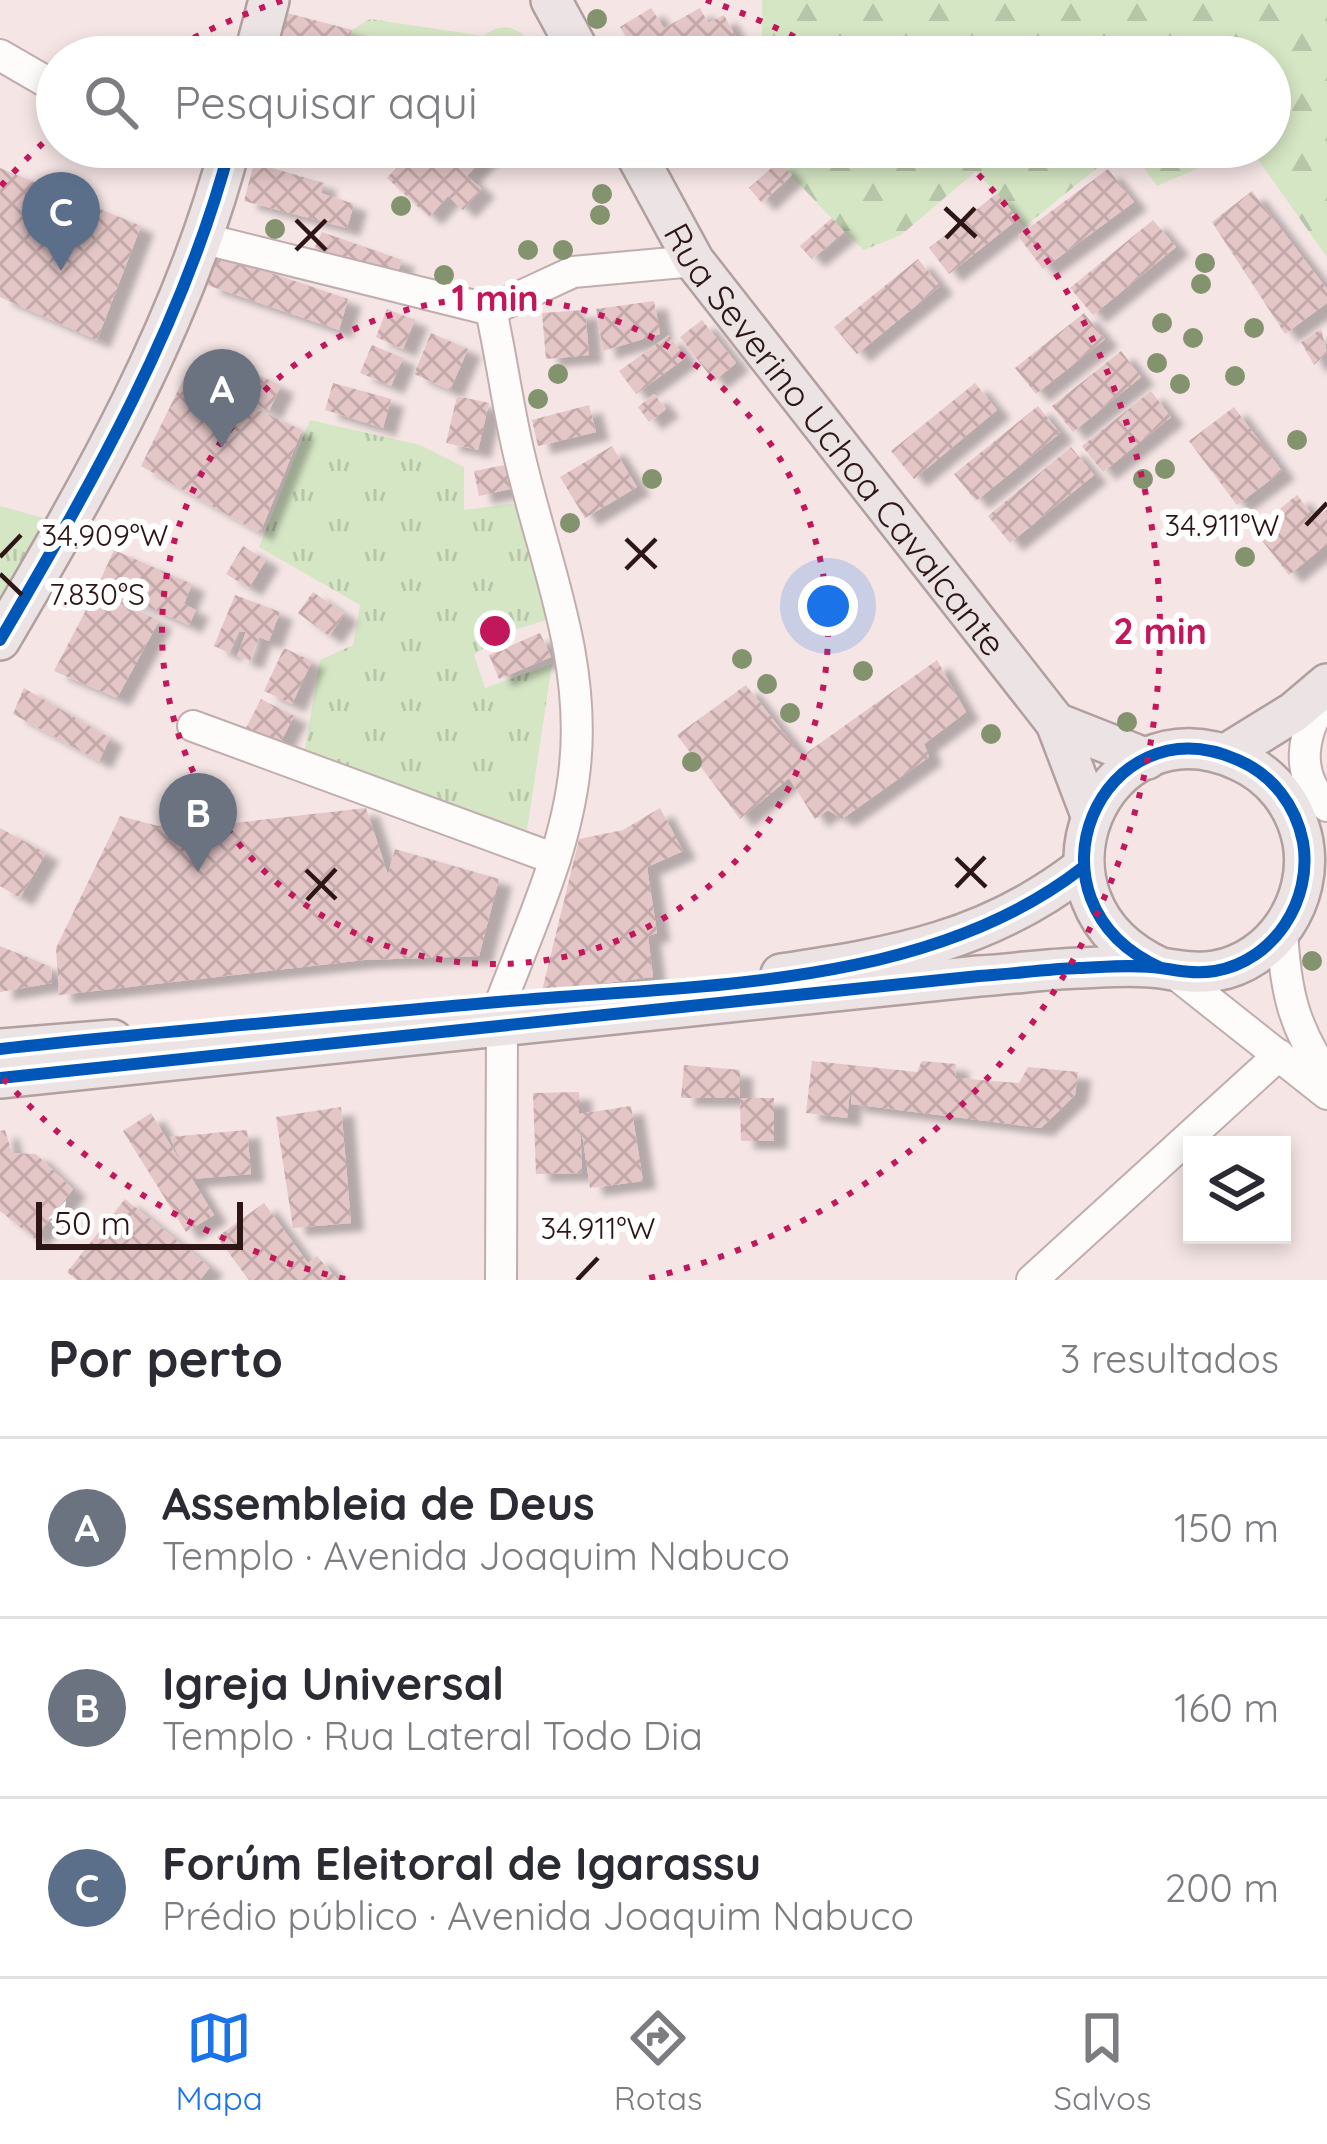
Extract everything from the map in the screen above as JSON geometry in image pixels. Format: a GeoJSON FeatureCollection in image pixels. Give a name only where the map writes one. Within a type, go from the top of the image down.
{"type":"FeatureCollection","features":[{"type":"Feature","properties":{"kind":"main road"},"geometry":{"type":"LineString","coordinates":[[260,36],[269,0]]}},
{"type":"Feature","properties":{"kind":"main road"},"geometry":{"type":"LineString","coordinates":[[551,0],[571,36]]}},
{"type":"Feature","properties":{"kind":"main road"},"geometry":{"type":"LineString","coordinates":[[0,640],[123,420],[206,239],[219,168]]}},
{"type":"Feature","properties":{"kind":"main road","name":"Rua Severino Uchoa Cavalcante"},"geometry":{"type":"LineString","coordinates":[[644,168],[694,260],[1056,723]]}},
{"type":"Feature","properties":{"kind":"main road"},"geometry":{"type":"LineString","coordinates":[[1226,754],[1294,712],[1327,684]]}},
{"type":"Feature","properties":{"kind":"main road"},"geometry":{"type":"LineString","coordinates":[[1056,723],[1147,759]]}},
{"type":"Feature","properties":{"kind":"main road"},"geometry":{"type":"LineString","coordinates":[[1056,723],[1091,815]]}},
{"type":"Feature","properties":{"kind":"main road"},"geometry":{"type":"LineString","coordinates":[[0,1049],[980,976],[1214,972],[1240,963],[1302,908],[1305,855],[1289,803],[1272,782],[1226,754],[1186,750],[1147,759],[1124,773],[1091,815],[1082,868],[1087,894],[1114,940],[1167,970]]}},
{"type":"Feature","properties":{"kind":"main road"},"geometry":{"type":"LineString","coordinates":[[0,1078],[501,1015],[891,958],[994,926],[1040,900],[1082,868]]}},
{"type":"Feature","properties":{"kind":"street"},"geometry":{"type":"LineString","coordinates":[[0,55],[36,76]]}},
{"type":"Feature","properties":{"kind":"street"},"geometry":{"type":"LineString","coordinates":[[206,239],[491,310],[573,272],[694,260]]}},
{"type":"Feature","properties":{"kind":"street"},"geometry":{"type":"LineString","coordinates":[[491,310],[514,436],[573,648],[579,716],[575,772],[555,859],[501,1015],[501,1280]]}},
{"type":"Feature","properties":{"kind":"street"},"geometry":{"type":"LineString","coordinates":[[1327,696],[1312,717],[1302,762],[1314,794],[1327,806]]}},
{"type":"Feature","properties":{"kind":"street"},"geometry":{"type":"LineString","coordinates":[[193,726],[555,859]]}},
{"type":"Feature","properties":{"kind":"street"},"geometry":{"type":"LineString","coordinates":[[1302,908],[1286,995],[1299,1032],[1327,1075]]}},
{"type":"Feature","properties":{"kind":"street"},"geometry":{"type":"LineString","coordinates":[[1167,970],[1327,1094]]}},
{"type":"Feature","properties":{"kind":"street"},"geometry":{"type":"LineString","coordinates":[[1032,1280],[1279,1055]]}},
{"type":"Feature","properties":{"kind":"green space"},"geometry":{"type":"Polygon","coordinates":[[[762,0],[1327,0],[1327,257],[1264,168],[1291,168],[1291,36],[762,36],[762,0]]]}},
{"type":"Feature","properties":{"kind":"green space"},"geometry":{"type":"Polygon","coordinates":[[[370,19],[483,36],[350,36],[370,19]]]}},
{"type":"Feature","properties":{"kind":"green space"},"geometry":{"type":"Polygon","coordinates":[[[507,27],[525,36],[483,36],[507,27]]]}},
{"type":"Feature","properties":{"kind":"green space"},"geometry":{"type":"Polygon","coordinates":[[[779,168],[1097,168],[1024,227],[976,171],[901,235],[864,250],[779,168]]]}},
{"type":"Feature","properties":{"kind":"green space"},"geometry":{"type":"Polygon","coordinates":[[[1144,168],[1198,168],[1157,186],[1144,168]]]}},
{"type":"Feature","properties":{"kind":"green space"},"geometry":{"type":"Polygon","coordinates":[[[310,420],[420,445],[464,467],[464,510],[517,503],[559,616],[504,633],[474,655],[485,688],[552,664],[527,830],[304,754],[320,660],[353,645],[360,605],[259,547],[310,420]]]}},
{"type":"Feature","properties":{"kind":"green space"},"geometry":{"type":"Polygon","coordinates":[[[0,506],[51,520],[0,604],[0,506]]]}},
{"type":"Feature","properties":{"kind":"building"},"geometry":{"type":"Polygon","coordinates":[[[651,8],[664,28],[700,8],[708,23],[724,15],[735,36],[625,36],[620,27],[651,8]]]}},
{"type":"Feature","properties":{"kind":"building"},"geometry":{"type":"Polygon","coordinates":[[[287,13],[352,30],[350,36],[281,36],[287,13]]]}},
{"type":"Feature","properties":{"kind":"building"},"geometry":{"type":"Polygon","coordinates":[[[0,168],[141,226],[97,340],[0,297],[0,168]]]}},
{"type":"Feature","properties":{"kind":"building"},"geometry":{"type":"Polygon","coordinates":[[[253,168],[272,168],[324,183],[321,193],[354,204],[347,228],[244,201],[253,168]]]}},
{"type":"Feature","properties":{"kind":"building"},"geometry":{"type":"Polygon","coordinates":[[[396,168],[474,168],[467,176],[482,189],[463,210],[448,196],[429,217],[387,178],[396,168]]]}},
{"type":"Feature","properties":{"kind":"building"},"geometry":{"type":"Polygon","coordinates":[[[771,168],[786,168],[792,175],[762,203],[749,188],[771,168]]]}},
{"type":"Feature","properties":{"kind":"building"},"geometry":{"type":"Polygon","coordinates":[[[1108,169],[1134,202],[1043,269],[1018,236],[1108,169]]]}},
{"type":"Feature","properties":{"kind":"building"},"geometry":{"type":"Polygon","coordinates":[[[1252,191],[1327,289],[1327,303],[1285,334],[1212,222],[1252,191]]]}},
{"type":"Feature","properties":{"kind":"building"},"geometry":{"type":"Polygon","coordinates":[[[997,193],[1018,219],[949,274],[929,248],[997,193]]]}},
{"type":"Feature","properties":{"kind":"building"},"geometry":{"type":"Polygon","coordinates":[[[832,218],[844,232],[812,259],[800,246],[832,218]]]}},
{"type":"Feature","properties":{"kind":"building"},"geometry":{"type":"Polygon","coordinates":[[[1153,220],[1176,247],[1093,315],[1070,288],[1153,220]]]}},
{"type":"Feature","properties":{"kind":"building"},"geometry":{"type":"Polygon","coordinates":[[[322,232],[402,260],[396,277],[313,251],[322,232]]]}},
{"type":"Feature","properties":{"kind":"building"},"geometry":{"type":"Polygon","coordinates":[[[215,254],[348,299],[339,330],[207,285],[215,254]]]}},
{"type":"Feature","properties":{"kind":"building"},"geometry":{"type":"Polygon","coordinates":[[[918,259],[940,286],[857,354],[834,327],[918,259]]]}},
{"type":"Feature","properties":{"kind":"building"},"geometry":{"type":"Polygon","coordinates":[[[654,301],[660,334],[603,351],[596,309],[654,301]]]}},
{"type":"Feature","properties":{"kind":"building"},"geometry":{"type":"Polygon","coordinates":[[[387,309],[415,320],[403,349],[376,337],[387,309]]]}},
{"type":"Feature","properties":{"kind":"building"},"geometry":{"type":"Polygon","coordinates":[[[585,310],[589,355],[546,359],[542,313],[585,310]]]}},
{"type":"Feature","properties":{"kind":"building"},"geometry":{"type":"Polygon","coordinates":[[[1084,313],[1105,339],[1036,394],[1015,368],[1084,313]]]}},
{"type":"Feature","properties":{"kind":"building"},"geometry":{"type":"Polygon","coordinates":[[[702,320],[736,363],[714,381],[680,337],[702,320]]]}},
{"type":"Feature","properties":{"kind":"building"},"geometry":{"type":"Polygon","coordinates":[[[1321,329],[1327,353],[1314,365],[1301,342],[1321,329]]]}},
{"type":"Feature","properties":{"kind":"building"},"geometry":{"type":"Polygon","coordinates":[[[431,333],[468,349],[450,390],[414,374],[431,333]]]}},
{"type":"Feature","properties":{"kind":"building"},"geometry":{"type":"Polygon","coordinates":[[[669,335],[685,358],[636,394],[619,371],[669,335]]]}},
{"type":"Feature","properties":{"kind":"building"},"geometry":{"type":"Polygon","coordinates":[[[372,345],[403,358],[391,386],[360,373],[372,345]]]}},
{"type":"Feature","properties":{"kind":"building"},"geometry":{"type":"Polygon","coordinates":[[[1121,351],[1141,377],[1073,432],[1052,406],[1121,351]]]}},
{"type":"Feature","properties":{"kind":"building"},"geometry":{"type":"Polygon","coordinates":[[[253,372],[281,386],[269,411],[240,396],[253,372]]]}},
{"type":"Feature","properties":{"kind":"building"},"geometry":{"type":"Polygon","coordinates":[[[185,376],[302,430],[260,533],[141,466],[185,376]]]}},
{"type":"Feature","properties":{"kind":"building"},"geometry":{"type":"Polygon","coordinates":[[[333,383],[391,399],[383,428],[325,410],[333,383]]]}},
{"type":"Feature","properties":{"kind":"building"},"geometry":{"type":"Polygon","coordinates":[[[975,383],[997,410],[914,479],[891,451],[975,383]]]}},
{"type":"Feature","properties":{"kind":"building"},"geometry":{"type":"Polygon","coordinates":[[[1151,391],[1171,417],[1103,472],[1082,446],[1151,391]]]}},
{"type":"Feature","properties":{"kind":"building"},"geometry":{"type":"Polygon","coordinates":[[[654,394],[666,409],[649,422],[638,407],[654,394]]]}},
{"type":"Feature","properties":{"kind":"building"},"geometry":{"type":"Polygon","coordinates":[[[457,396],[489,403],[478,450],[446,443],[457,396]]]}},
{"type":"Feature","properties":{"kind":"building"},"geometry":{"type":"Polygon","coordinates":[[[589,405],[596,432],[538,446],[532,420],[589,405]]]}},
{"type":"Feature","properties":{"kind":"building"},"geometry":{"type":"Polygon","coordinates":[[[1038,406],[1060,433],[976,501],[954,474],[1038,406]]]}},
{"type":"Feature","properties":{"kind":"building"},"geometry":{"type":"Polygon","coordinates":[[[1234,407],[1282,471],[1237,505],[1189,441],[1234,407]]]}},
{"type":"Feature","properties":{"kind":"building"},"geometry":{"type":"Polygon","coordinates":[[[612,446],[637,487],[585,518],[560,477],[612,446]]]}},
{"type":"Feature","properties":{"kind":"building"},"geometry":{"type":"Polygon","coordinates":[[[1071,447],[1094,475],[1010,543],[988,516],[1071,447]]]}},
{"type":"Feature","properties":{"kind":"building"},"geometry":{"type":"Polygon","coordinates":[[[505,465],[510,489],[479,496],[474,471],[505,465]]]}},
{"type":"Feature","properties":{"kind":"building"},"geometry":{"type":"Polygon","coordinates":[[[1297,495],[1314,517],[1327,510],[1327,544],[1289,575],[1254,530],[1297,495]]]}},
{"type":"Feature","properties":{"kind":"building"},"geometry":{"type":"Polygon","coordinates":[[[243,546],[266,560],[249,588],[226,574],[243,546]]]}},
{"type":"Feature","properties":{"kind":"building"},"geometry":{"type":"Polygon","coordinates":[[[114,550],[192,584],[184,604],[196,610],[189,625],[98,585],[114,550]]]}},
{"type":"Feature","properties":{"kind":"building"},"geometry":{"type":"Polygon","coordinates":[[[97,589],[159,621],[117,698],[54,671],[97,589]]]}},
{"type":"Feature","properties":{"kind":"building"},"geometry":{"type":"Polygon","coordinates":[[[313,592],[345,614],[329,636],[298,613],[313,592]]]}},
{"type":"Feature","properties":{"kind":"building"},"geometry":{"type":"Polygon","coordinates":[[[235,595],[280,612],[269,641],[259,637],[250,661],[237,656],[246,632],[239,631],[229,653],[214,646],[235,595]]]}},
{"type":"Feature","properties":{"kind":"building"},"geometry":{"type":"Polygon","coordinates":[[[540,633],[551,657],[499,679],[489,655],[540,633]]]}},
{"type":"Feature","properties":{"kind":"building"},"geometry":{"type":"Polygon","coordinates":[[[284,648],[312,661],[292,704],[264,691],[284,648]]]}},
{"type":"Feature","properties":{"kind":"building"},"geometry":{"type":"Polygon","coordinates":[[[937,660],[966,712],[924,744],[929,757],[842,819],[828,810],[815,819],[789,778],[740,819],[677,735],[746,685],[802,756],[937,660]]]}},
{"type":"Feature","properties":{"kind":"building"},"geometry":{"type":"Polygon","coordinates":[[[24,688],[110,738],[99,761],[13,714],[24,688]]]}},
{"type":"Feature","properties":{"kind":"building"},"geometry":{"type":"Polygon","coordinates":[[[261,699],[294,716],[279,745],[246,728],[261,699]]]}},
{"type":"Feature","properties":{"kind":"building"},"geometry":{"type":"Polygon","coordinates":[[[366,808],[388,875],[395,849],[499,879],[479,956],[364,960],[59,995],[56,948],[120,816],[158,826],[225,824],[366,808]]]}},
{"type":"Feature","properties":{"kind":"building"},"geometry":{"type":"Polygon","coordinates":[[[660,808],[683,851],[647,867],[657,933],[648,936],[653,977],[542,991],[579,839],[623,830],[660,808]]]}},
{"type":"Feature","properties":{"kind":"building"},"geometry":{"type":"Polygon","coordinates":[[[0,828],[46,853],[20,898],[0,886],[0,828]]]}},
{"type":"Feature","properties":{"kind":"building"},"geometry":{"type":"Polygon","coordinates":[[[0,946],[51,967],[52,983],[0,992],[0,946]]]}},
{"type":"Feature","properties":{"kind":"building"},"geometry":{"type":"Polygon","coordinates":[[[812,1061],[917,1072],[922,1061],[956,1064],[955,1078],[1019,1083],[1028,1067],[1078,1072],[1075,1095],[1041,1128],[851,1104],[851,1082],[847,1118],[806,1113],[812,1061]]]}},
{"type":"Feature","properties":{"kind":"building"},"geometry":{"type":"Polygon","coordinates":[[[684,1065],[740,1070],[740,1098],[681,1098],[684,1065]]]}},
{"type":"Feature","properties":{"kind":"building"},"geometry":{"type":"Polygon","coordinates":[[[579,1092],[579,1114],[631,1106],[643,1181],[590,1188],[580,1119],[582,1173],[536,1174],[533,1093],[579,1092]]]}},
{"type":"Feature","properties":{"kind":"building"},"geometry":{"type":"Polygon","coordinates":[[[740,1098],[774,1098],[774,1141],[741,1141],[740,1098]]]}},
{"type":"Feature","properties":{"kind":"building"},"geometry":{"type":"Polygon","coordinates":[[[341,1107],[351,1223],[293,1228],[276,1117],[341,1107]]]}},
{"type":"Feature","properties":{"kind":"building"},"geometry":{"type":"Polygon","coordinates":[[[151,1113],[182,1164],[170,1137],[247,1130],[251,1174],[192,1179],[214,1215],[186,1232],[123,1131],[151,1113]]]}},
{"type":"Feature","properties":{"kind":"building"},"geometry":{"type":"Polygon","coordinates":[[[5,1130],[12,1153],[36,1154],[73,1189],[35,1239],[0,1211],[0,1131],[5,1130]]]}},
{"type":"Feature","properties":{"kind":"building"},"geometry":{"type":"Polygon","coordinates":[[[125,1199],[210,1267],[200,1280],[77,1280],[67,1272],[125,1199]]]}},
{"type":"Feature","properties":{"kind":"building"},"geometry":{"type":"Polygon","coordinates":[[[264,1203],[308,1263],[317,1256],[338,1280],[249,1280],[217,1237],[264,1203]]]}},
{"type":"Feature","properties":{"kind":"cycle path"},"geometry":{"type":"LineString","coordinates":[[0,640],[132,401],[188,276],[224,168]]}},
{"type":"Feature","properties":{"kind":"cycle path"},"geometry":{"type":"LineString","coordinates":[[0,1078],[1042,970],[1130,966],[1195,972],[1215,971],[1255,955],[1271,941],[1295,906],[1305,864],[1300,829],[1289,804],[1262,774],[1238,760],[1190,749],[1148,757],[1115,781],[1093,816],[1084,857],[1091,899],[1116,937],[1161,968]]}},
{"type":"Feature","properties":{"kind":"cycle path"},"geometry":{"type":"LineString","coordinates":[[0,1049],[803,974],[878,960],[951,938],[1019,908],[1082,868]]}},
{"type":"Feature","properties":{"kind":"place","name":"Forúm Eleitoral de Igarassu"},"geometry":{"type":"Point","coordinates":[61,271]}},
{"type":"Feature","properties":{"kind":"place","name":"Assembleia de Deus"},"geometry":{"type":"Point","coordinates":[222,448]}},
{"type":"Feature","properties":{"kind":"place","name":"Igreja Universal"},"geometry":{"type":"Point","coordinates":[198,872]}}]}
